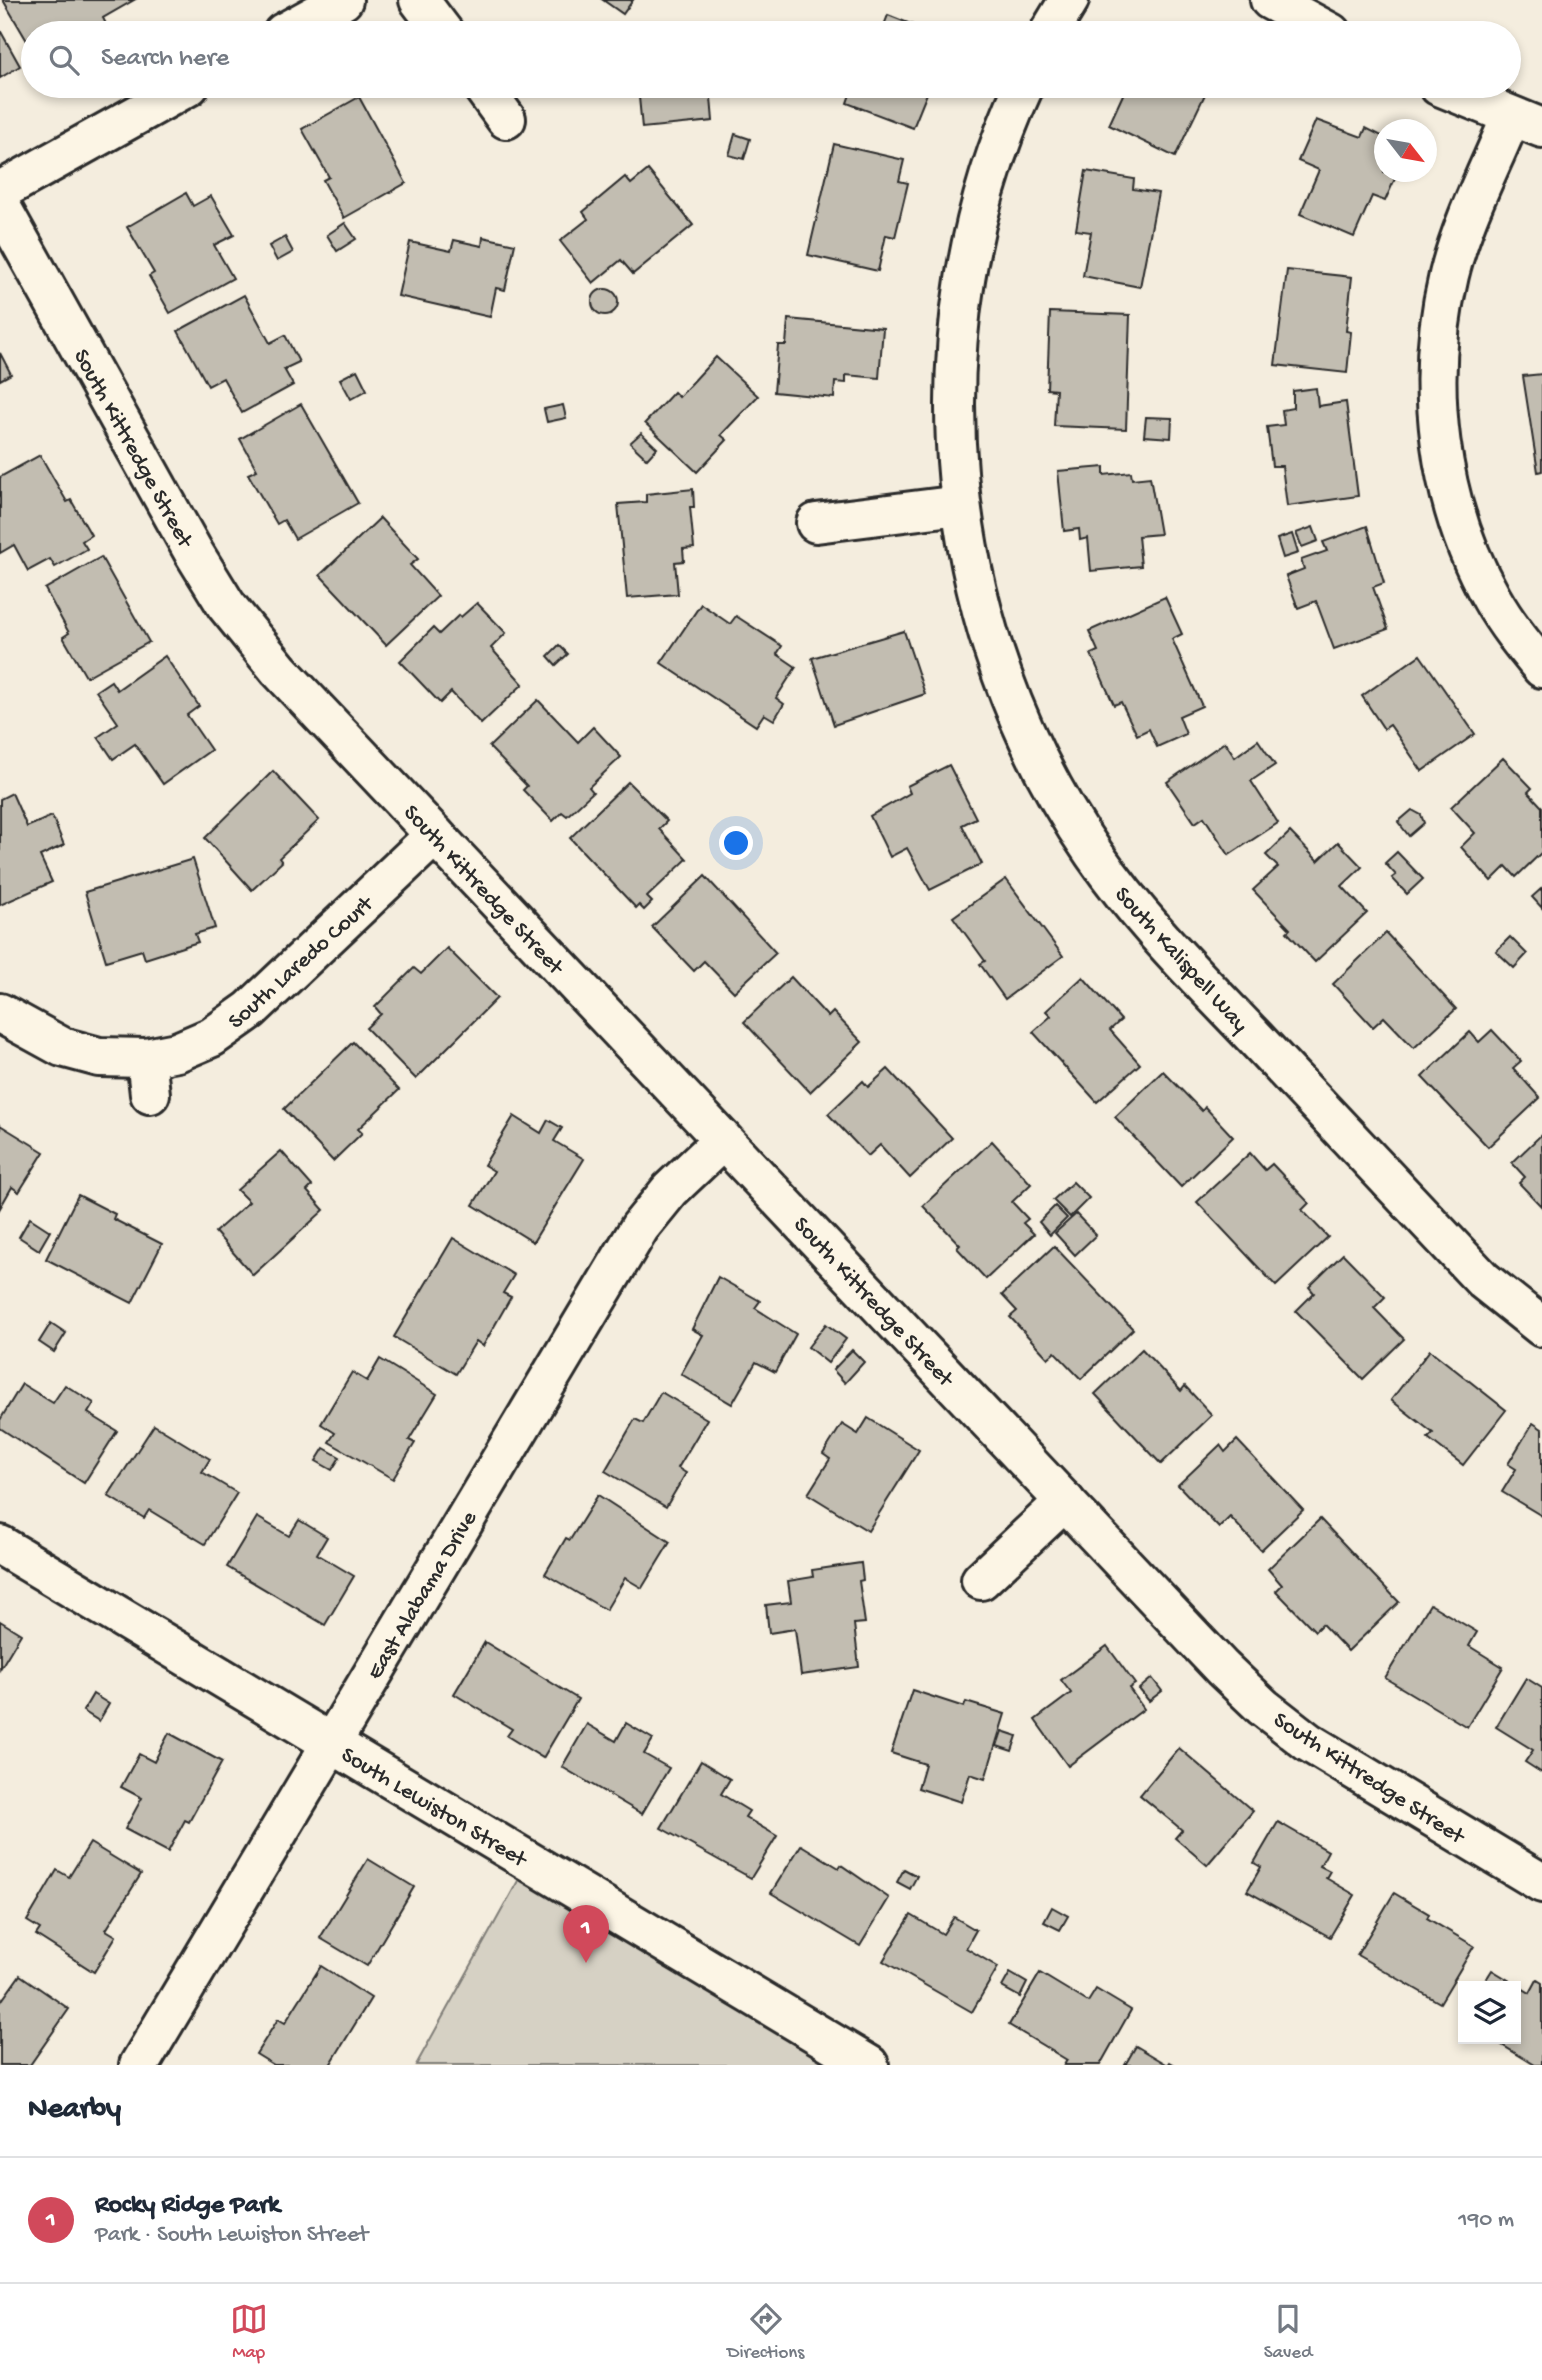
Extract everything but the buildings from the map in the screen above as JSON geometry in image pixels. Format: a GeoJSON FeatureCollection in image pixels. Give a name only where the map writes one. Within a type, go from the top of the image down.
{"type":"FeatureCollection","features":[{"type":"Feature","properties":{"kind":"street"},"geometry":{"type":"LineString","coordinates":[[305,21],[343,0]]}},
{"type":"Feature","properties":{"kind":"street"},"geometry":{"type":"LineString","coordinates":[[419,0],[435,21]]}},
{"type":"Feature","properties":{"kind":"street"},"geometry":{"type":"LineString","coordinates":[[1056,21],[1069,0]]}},
{"type":"Feature","properties":{"kind":"street"},"geometry":{"type":"LineString","coordinates":[[1270,0],[1309,21]]}},
{"type":"Feature","properties":{"kind":"street"},"geometry":{"type":"LineString","coordinates":[[0,191],[167,98]]}},
{"type":"Feature","properties":{"kind":"street"},"geometry":{"type":"LineString","coordinates":[[491,98],[506,119]]}},
{"type":"Feature","properties":{"kind":"street","name":"South Kalispell Way"},"geometry":{"type":"LineString","coordinates":[[1019,98],[984,191],[966,271],[956,352],[954,434],[960,505],[985,625],[1017,715],[1049,782],[1093,854],[1145,922],[1483,1280],[1542,1327]]}},
{"type":"Feature","properties":{"kind":"street"},"geometry":{"type":"LineString","coordinates":[[1468,98],[1526,122],[1449,275],[1438,341],[1437,407],[1444,470],[1464,538],[1492,598],[1542,668]]}},
{"type":"Feature","properties":{"kind":"street","name":"South Kittredge Street"},"geometry":{"type":"LineString","coordinates":[[0,205],[226,605],[279,670],[1222,1668],[1263,1707],[1308,1742],[1542,1883]]}},
{"type":"Feature","properties":{"kind":"street"},"geometry":{"type":"LineString","coordinates":[[816,523],[960,505]]}},
{"type":"Feature","properties":{"kind":"street","name":"South Laredo Court"},"geometry":{"type":"LineString","coordinates":[[0,1013],[62,1047],[99,1057],[148,1076],[177,1052],[212,1037],[250,1010],[435,835]]}},
{"type":"Feature","properties":{"kind":"street","name":"East Alabama Drive"},"geometry":{"type":"LineString","coordinates":[[139,2065],[640,1227],[670,1190],[723,1140]]}},
{"type":"Feature","properties":{"kind":"street"},"geometry":{"type":"LineString","coordinates":[[981,1580],[1065,1501]]}},
{"type":"Feature","properties":{"kind":"street","name":"South Lewiston Street"},"geometry":{"type":"LineString","coordinates":[[0,1545],[869,2065]]}},
{"type":"Feature","properties":{"kind":"shaded area"},"geometry":{"type":"Polygon","coordinates":[[[529,1861],[869,2065],[416,2065],[529,1861]]]}},
{"type":"Feature","properties":{"kind":"place","name":"Rocky Ridge Park"},"geometry":{"type":"Point","coordinates":[586,1963]}}]}
